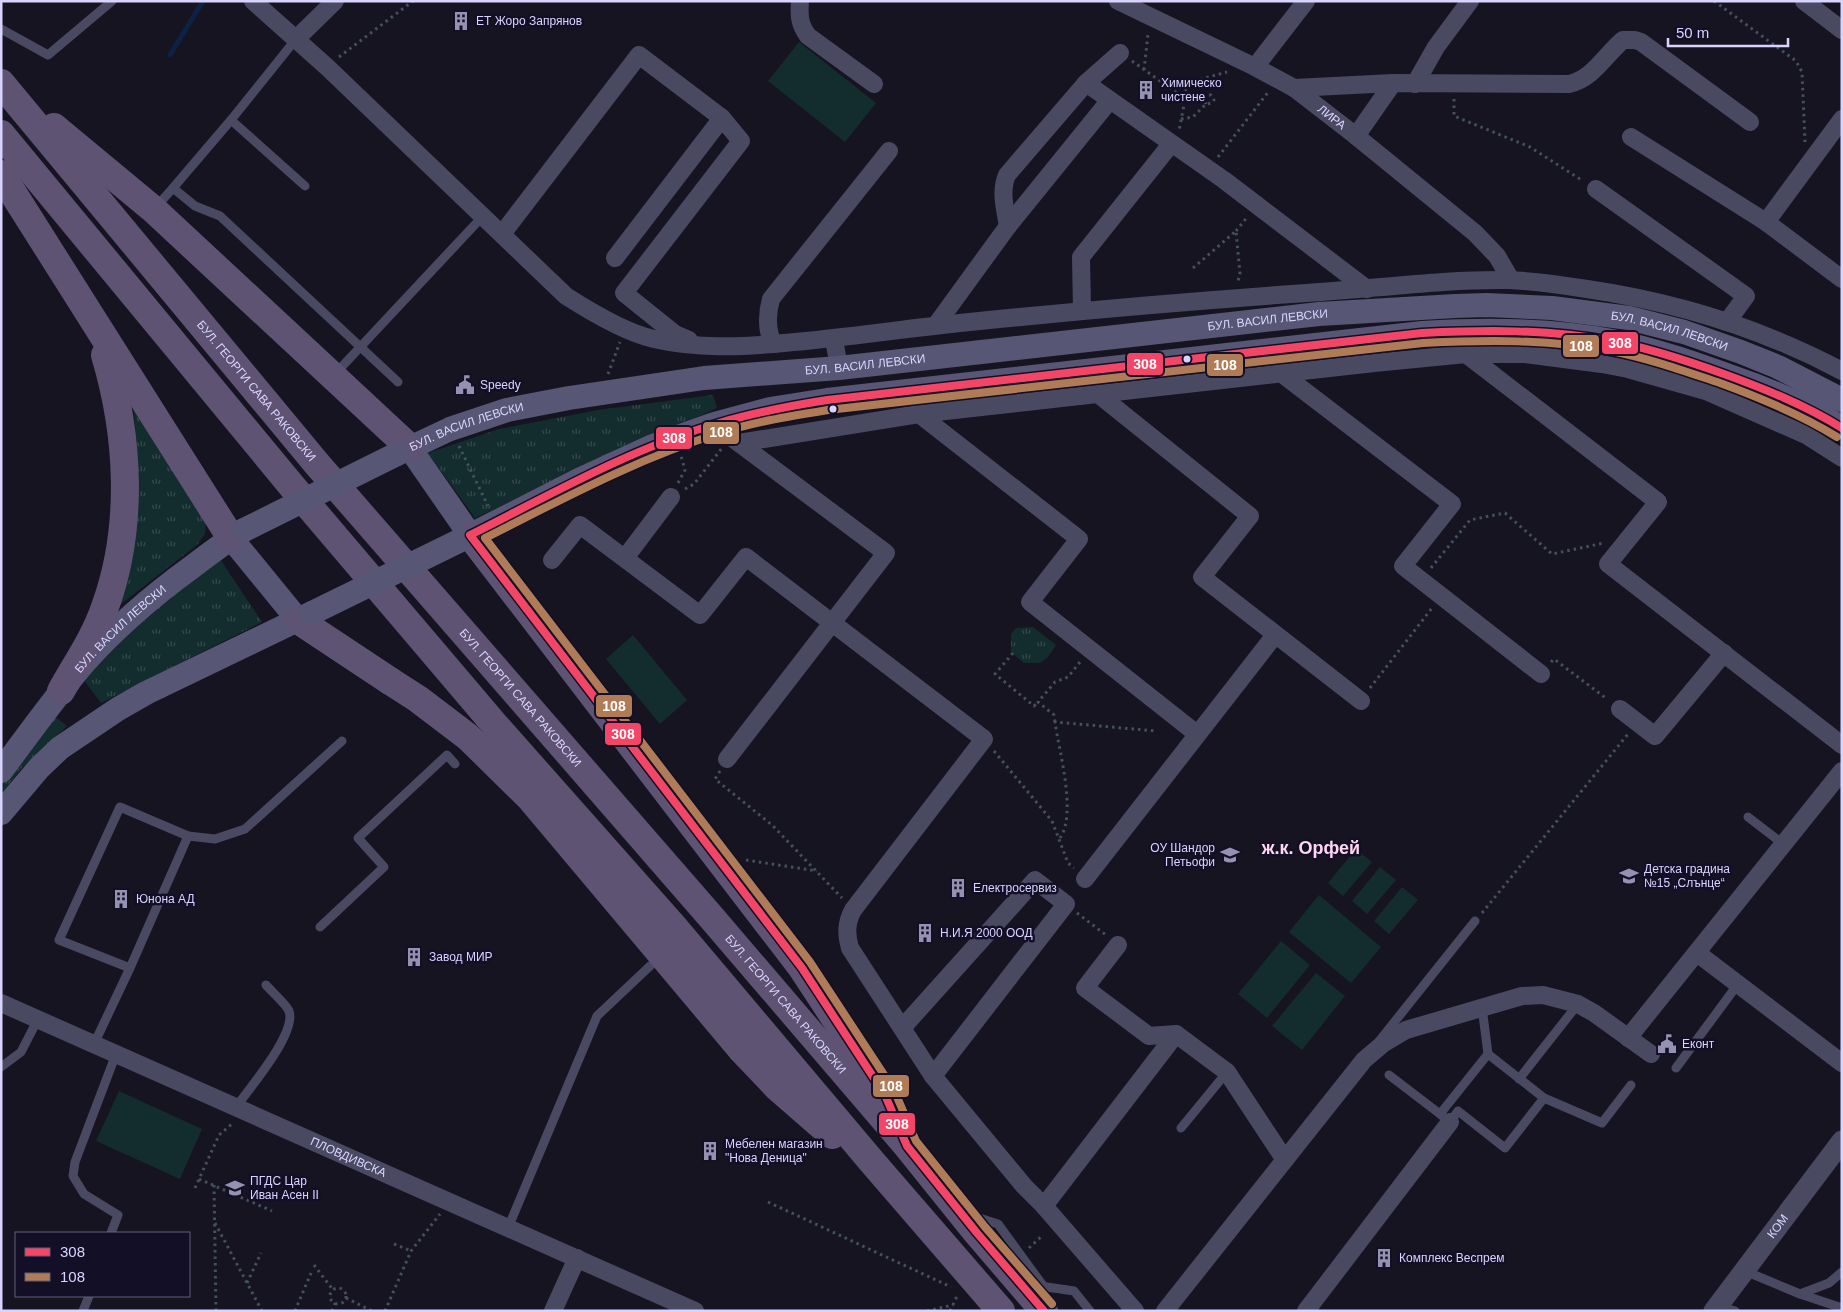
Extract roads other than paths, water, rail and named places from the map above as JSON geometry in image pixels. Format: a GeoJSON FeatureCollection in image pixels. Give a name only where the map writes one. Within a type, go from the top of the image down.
{"type":"FeatureCollection","features":[{"type":"Feature","properties":{"kind":"main road"},"geometry":{"type":"LineString","coordinates":[[2,84],[154,210],[333,376],[403,451],[466,537],[802,968],[886,1095],[907,1146]]}},
{"type":"Feature","properties":{"kind":"main road","name":"БУЛ. ГЕОРГИ САВА РАКОВСКИ"},"geometry":{"type":"LineString","coordinates":[[2,84],[317,464],[711,917],[907,1146],[961,1213],[1036,1294]]}},
{"type":"Feature","properties":{"kind":"main road"},"geometry":{"type":"LineString","coordinates":[[1,134],[290,485],[495,725],[674,927],[1001,1311]]}},
{"type":"Feature","properties":{"kind":"main road"},"geometry":{"type":"LineString","coordinates":[[1,174],[96,325],[238,534],[305,616],[390,681],[447,720],[468,737],[512,779],[741,1049],[778,1088],[837,1140],[873,1162]]}},
{"type":"Feature","properties":{"kind":"main road","name":"БУЛ. ВАСИЛ ЛЕВСКИ"},"geometry":{"type":"LineString","coordinates":[[1,771],[85,662],[134,612],[160,590],[238,534],[450,429],[507,410],[577,396],[704,378],[839,368],[1319,314],[1487,304],[1575,310],[1629,318],[1675,330],[1741,352],[1778,367],[1842,400]]}},
{"type":"Feature","properties":{"kind":"main road"},"geometry":{"type":"LineString","coordinates":[[61,691],[91,639],[105,608],[115,575],[121,538],[124,500],[122,423],[113,382],[96,325]]}},
{"type":"Feature","properties":{"kind":"main road","name":"БУЛ. ВАСИЛ ЛЕВСКИ"},"geometry":{"type":"LineString","coordinates":[[1,813],[39,768],[60,748],[85,730],[146,693],[579,480],[653,446],[727,434],[770,409],[826,400],[1347,341],[1481,329],[1562,334],[1612,341],[1652,350],[1789,399],[1842,428]]}},
{"type":"Feature","properties":{"kind":"street"},"geometry":{"type":"LineString","coordinates":[[253,1],[327,67],[566,296],[595,314],[651,339],[691,345],[733,346],[774,344],[1082,310],[1445,282],[1512,280],[1564,285],[1665,304],[1727,322],[1775,340],[1842,371]]}},
{"type":"Feature","properties":{"kind":"street"},"geometry":{"type":"LineString","coordinates":[[296,39],[335,1]]}},
{"type":"Feature","properties":{"kind":"street"},"geometry":{"type":"LineString","coordinates":[[800,1],[799,17],[802,28],[808,36],[874,84]]}},
{"type":"Feature","properties":{"kind":"street"},"geometry":{"type":"LineString","coordinates":[[1255,66],[1306,1]]}},
{"type":"Feature","properties":{"kind":"street"},"geometry":{"type":"LineString","coordinates":[[1415,84],[1436,47],[1470,1]]}},
{"type":"Feature","properties":{"kind":"street"},"geometry":{"type":"LineString","coordinates":[[1804,1],[1842,30]]}},
{"type":"Feature","properties":{"kind":"street","name":"ЛИРА"},"geometry":{"type":"LineString","coordinates":[[1128,3],[1148,15],[1255,66],[1294,88],[1475,233],[1497,256],[1512,280]]}},
{"type":"Feature","properties":{"kind":"street"},"geometry":{"type":"LineString","coordinates":[[1294,88],[1393,84],[1575,83],[1592,72],[1623,40],[1635,40],[1641,42],[1750,122]]}},
{"type":"Feature","properties":{"kind":"street"},"geometry":{"type":"LineString","coordinates":[[1008,226],[1003,192],[1003,183],[1007,175],[1086,83],[1120,53]]}},
{"type":"Feature","properties":{"kind":"street"},"geometry":{"type":"LineString","coordinates":[[502,234],[639,55],[722,118],[742,141],[624,293],[675,334],[700,345]]}},
{"type":"Feature","properties":{"kind":"street"},"geometry":{"type":"LineString","coordinates":[[1086,83],[1208,170],[1367,289]]}},
{"type":"Feature","properties":{"kind":"street"},"geometry":{"type":"LineString","coordinates":[[1356,136],[1393,84]]}},
{"type":"Feature","properties":{"kind":"street"},"geometry":{"type":"LineString","coordinates":[[936,325],[1008,226],[1110,100]]}},
{"type":"Feature","properties":{"kind":"street"},"geometry":{"type":"LineString","coordinates":[[615,258],[722,118]]}},
{"type":"Feature","properties":{"kind":"street"},"geometry":{"type":"LineString","coordinates":[[1766,222],[1842,120]]}},
{"type":"Feature","properties":{"kind":"street"},"geometry":{"type":"LineString","coordinates":[[1631,137],[1766,222],[1842,279]]}},
{"type":"Feature","properties":{"kind":"street"},"geometry":{"type":"LineString","coordinates":[[1082,310],[1081,257],[1171,144]]}},
{"type":"Feature","properties":{"kind":"street"},"geometry":{"type":"LineString","coordinates":[[774,344],[770,338],[769,324],[768,308],[771,300],[889,151]]}},
{"type":"Feature","properties":{"kind":"street"},"geometry":{"type":"LineString","coordinates":[[1596,189],[1746,296],[1727,322]]}},
{"type":"Feature","properties":{"kind":"street"},"geometry":{"type":"LineString","coordinates":[[834,338],[839,368]]}},
{"type":"Feature","properties":{"kind":"street"},"geometry":{"type":"LineString","coordinates":[[1466,354],[1658,502],[1608,564],[1842,745]]}},
{"type":"Feature","properties":{"kind":"street"},"geometry":{"type":"LineString","coordinates":[[727,434],[1466,354],[1525,354],[1620,368],[1706,391],[1806,435],[1842,458]]}},
{"type":"Feature","properties":{"kind":"street"},"geometry":{"type":"LineString","coordinates":[[1281,373],[1452,504],[1403,566],[1541,674]]}},
{"type":"Feature","properties":{"kind":"street"},"geometry":{"type":"LineString","coordinates":[[1098,394],[1250,516],[1202,578],[1361,700]]}},
{"type":"Feature","properties":{"kind":"street"},"geometry":{"type":"LineString","coordinates":[[919,414],[1079,539],[1030,602],[1197,734]]}},
{"type":"Feature","properties":{"kind":"street"},"geometry":{"type":"LineString","coordinates":[[727,434],[886,553],[727,759]]}},
{"type":"Feature","properties":{"kind":"street"},"geometry":{"type":"LineString","coordinates":[[625,558],[671,496]]}},
{"type":"Feature","properties":{"kind":"street"},"geometry":{"type":"LineString","coordinates":[[552,560],[580,525],[700,615],[746,557],[984,739],[853,910],[847,925],[850,948],[933,1076],[1024,1186],[1044,1206],[1135,1311]]}},
{"type":"Feature","properties":{"kind":"street"},"geometry":{"type":"LineString","coordinates":[[1085,879],[1275,635]]}},
{"type":"Feature","properties":{"kind":"street"},"geometry":{"type":"LineString","coordinates":[[1620,709],[1655,736],[1724,653]]}},
{"type":"Feature","properties":{"kind":"street"},"geometry":{"type":"LineString","coordinates":[[1628,1038],[1842,771]]}},
{"type":"Feature","properties":{"kind":"street"},"geometry":{"type":"LineString","coordinates":[[903,1027],[1035,880],[1066,904],[933,1076]]}},
{"type":"Feature","properties":{"kind":"street"},"geometry":{"type":"LineString","coordinates":[[1118,945],[1086,988],[1149,1036],[1176,1034],[1226,1072],[1285,1160]]}},
{"type":"Feature","properties":{"kind":"street"},"geometry":{"type":"LineString","coordinates":[[1697,953],[1842,1062]]}},
{"type":"Feature","properties":{"kind":"street"},"geometry":{"type":"LineString","coordinates":[[1165,1311],[1364,1060],[1384,1043],[1406,1030],[1522,996],[1543,995],[1578,1004],[1594,1013],[1651,1054]]}},
{"type":"Feature","properties":{"kind":"street","name":"ПЛОВДИВСКА"},"geometry":{"type":"LineString","coordinates":[[1,1003],[696,1311]]}},
{"type":"Feature","properties":{"kind":"street"},"geometry":{"type":"LineString","coordinates":[[1044,1206],[1176,1034]]}},
{"type":"Feature","properties":{"kind":"street"},"geometry":{"type":"LineString","coordinates":[[1306,1311],[1445,1118]]}},
{"type":"Feature","properties":{"kind":"street","name":"КОМ"},"geometry":{"type":"LineString","coordinates":[[1722,1309],[1745,1270],[1842,1141]]}},
{"type":"Feature","properties":{"kind":"street"},"geometry":{"type":"LineString","coordinates":[[553,1311],[577,1258]]}},
{"type":"Feature","properties":{"kind":"lane"},"geometry":{"type":"LineString","coordinates":[[1,29],[48,55],[112,1]]}},
{"type":"Feature","properties":{"kind":"lane"},"geometry":{"type":"LineString","coordinates":[[154,210],[296,39]]}},
{"type":"Feature","properties":{"kind":"lane"},"geometry":{"type":"LineString","coordinates":[[230,120],[305,186]]}},
{"type":"Feature","properties":{"kind":"lane"},"geometry":{"type":"LineString","coordinates":[[173,188],[195,206],[220,216],[398,382]]}},
{"type":"Feature","properties":{"kind":"lane"},"geometry":{"type":"LineString","coordinates":[[333,376],[483,216]]}},
{"type":"Feature","properties":{"kind":"lane"},"geometry":{"type":"LineString","coordinates":[[130,968],[59,940],[120,807],[188,836],[215,839],[245,829],[342,740]]}},
{"type":"Feature","properties":{"kind":"lane"},"geometry":{"type":"LineString","coordinates":[[320,927],[384,867],[358,838],[447,755],[455,764]]}},
{"type":"Feature","properties":{"kind":"lane"},"geometry":{"type":"LineString","coordinates":[[1748,816],[1783,844]]}},
{"type":"Feature","properties":{"kind":"lane"},"geometry":{"type":"LineString","coordinates":[[94,1044],[130,968],[188,836]]}},
{"type":"Feature","properties":{"kind":"lane"},"geometry":{"type":"LineString","coordinates":[[1364,1060],[1475,921]]}},
{"type":"Feature","properties":{"kind":"lane"},"geometry":{"type":"LineString","coordinates":[[508,1228],[597,1016],[650,966]]}},
{"type":"Feature","properties":{"kind":"lane"},"geometry":{"type":"LineString","coordinates":[[1676,1068],[1738,984]]}},
{"type":"Feature","properties":{"kind":"lane"},"geometry":{"type":"LineString","coordinates":[[242,1110],[279,1049],[289,1024],[289,1011],[266,985]]}},
{"type":"Feature","properties":{"kind":"lane"},"geometry":{"type":"LineString","coordinates":[[1519,1078],[1578,1004]]}},
{"type":"Feature","properties":{"kind":"lane"},"geometry":{"type":"LineString","coordinates":[[1445,1118],[1488,1054],[1482,1007]]}},
{"type":"Feature","properties":{"kind":"lane"},"geometry":{"type":"LineString","coordinates":[[1,1067],[21,1052],[38,1019]]}},
{"type":"Feature","properties":{"kind":"lane"},"geometry":{"type":"LineString","coordinates":[[111,1232],[118,1215],[84,1194],[73,1176],[74,1162],[116,1054]]}},
{"type":"Feature","properties":{"kind":"lane"},"geometry":{"type":"LineString","coordinates":[[1488,1054],[1544,1098],[1602,1122],[1631,1085]]}},
{"type":"Feature","properties":{"kind":"lane"},"geometry":{"type":"LineString","coordinates":[[1181,1128],[1226,1072]]}},
{"type":"Feature","properties":{"kind":"lane"},"geometry":{"type":"LineString","coordinates":[[1389,1075],[1445,1118]]}},
{"type":"Feature","properties":{"kind":"lane"},"geometry":{"type":"LineString","coordinates":[[1445,1118],[1458,1111],[1505,1148],[1544,1098]]}},
{"type":"Feature","properties":{"kind":"lane"},"geometry":{"type":"LineString","coordinates":[[961,1213],[998,1224],[1022,1255],[1036,1294],[1074,1291],[1090,1311]]}},
{"type":"Feature","properties":{"kind":"lane"},"geometry":{"type":"LineString","coordinates":[[1745,1270],[1800,1294],[1842,1308]]}},
{"type":"Feature","properties":{"kind":"lane"},"geometry":{"type":"LineString","coordinates":[[1800,1294],[1829,1282],[1842,1272]]}},
{"type":"Feature","properties":{"kind":"lane"},"geometry":{"type":"LineString","coordinates":[[83,1311],[88,1297]]}},
{"type":"Feature","properties":{"kind":"waterway"},"geometry":{"type":"LineString","coordinates":[[170,55],[203,1]]}},
{"type":"Feature","properties":{"kind":"place","name":"ЕТ Жоро Запрянов"},"geometry":{"type":"Point","coordinates":[461,21]}},
{"type":"Feature","properties":{"kind":"place","name":"Химическо чистене"},"geometry":{"type":"Point","coordinates":[1146,90]}},
{"type":"Feature","properties":{"kind":"place","name":"Speedy"},"geometry":{"type":"Point","coordinates":[465,385]}},
{"type":"Feature","properties":{"kind":"place","name":"ОУ Шандор Петьофи"},"geometry":{"type":"Point","coordinates":[1230,855]}},
{"type":"Feature","properties":{"kind":"place","name":"Детска градина №15 „Слънце“"},"geometry":{"type":"Point","coordinates":[1629,876]}},
{"type":"Feature","properties":{"kind":"place","name":"Електросервиз"},"geometry":{"type":"Point","coordinates":[958,888]}},
{"type":"Feature","properties":{"kind":"place","name":"Юнона АД"},"geometry":{"type":"Point","coordinates":[121,899]}},
{"type":"Feature","properties":{"kind":"place","name":"Н.И.Я 2000 ООД"},"geometry":{"type":"Point","coordinates":[925,933]}},
{"type":"Feature","properties":{"kind":"place","name":"Завод МИР"},"geometry":{"type":"Point","coordinates":[414,957]}},
{"type":"Feature","properties":{"kind":"place","name":"Еконт"},"geometry":{"type":"Point","coordinates":[1667,1044]}},
{"type":"Feature","properties":{"kind":"place","name":"Мебелен магазин \"Нова Деница\""},"geometry":{"type":"Point","coordinates":[710,1151]}},
{"type":"Feature","properties":{"kind":"place","name":"ПГДС Цар Иван Асен II"},"geometry":{"type":"Point","coordinates":[235,1188]}},
{"type":"Feature","properties":{"kind":"place","name":"Комплекс Веспрем"},"geometry":{"type":"Point","coordinates":[1384,1258]}},
{"type":"Feature","properties":{"kind":"district","name":"ж.к. Орфей"},"geometry":{"type":"Point","coordinates":[1311,848]}}]}
